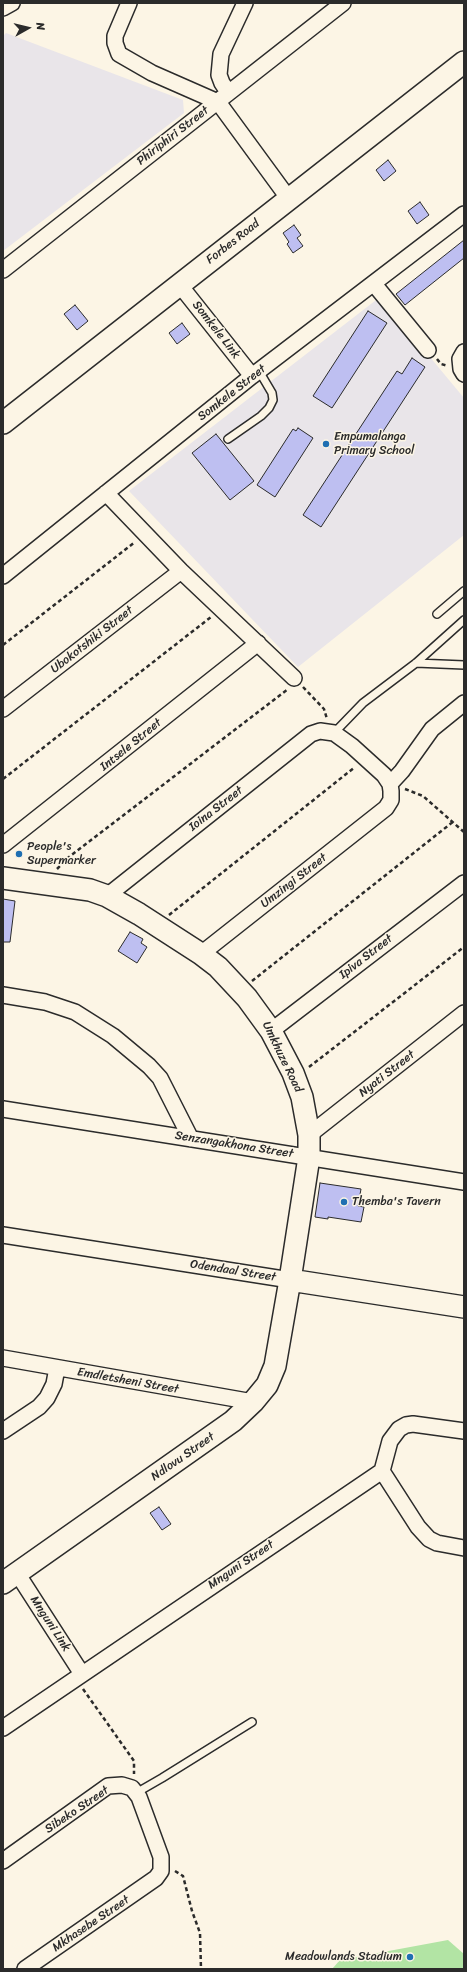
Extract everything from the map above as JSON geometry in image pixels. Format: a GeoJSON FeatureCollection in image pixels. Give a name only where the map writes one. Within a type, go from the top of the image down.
{"type":"FeatureCollection","features":[{"type":"Feature","properties":{"kind":"street"},"geometry":{"type":"LineString","coordinates":[[129,3],[115,36],[115,42],[119,54],[152,73],[223,97]]}},
{"type":"Feature","properties":{"kind":"street"},"geometry":{"type":"LineString","coordinates":[[245,3],[221,54],[219,75],[222,84],[223,97],[288,199]]}},
{"type":"Feature","properties":{"kind":"street","name":"Phiriphiri Street"},"geometry":{"type":"LineString","coordinates":[[3,270],[343,3]]}},
{"type":"Feature","properties":{"kind":"street","name":"Forbes Road"},"geometry":{"type":"LineString","coordinates":[[3,423],[464,62]]}},
{"type":"Feature","properties":{"kind":"street","name":"Somkele Street"},"geometry":{"type":"LineString","coordinates":[[3,576],[256,374],[464,214]]}},
{"type":"Feature","properties":{"kind":"street","name":"Somkele Link"},"geometry":{"type":"LineString","coordinates":[[179,284],[256,374]]}},
{"type":"Feature","properties":{"kind":"street"},"geometry":{"type":"LineString","coordinates":[[374,284],[428,350]]}},
{"type":"Feature","properties":{"kind":"street"},"geometry":{"type":"LineString","coordinates":[[462,371],[460,359],[463,353]]}},
{"type":"Feature","properties":{"kind":"street"},"geometry":{"type":"LineString","coordinates":[[106,493],[181,571],[296,680]]}},
{"type":"Feature","properties":{"kind":"street","name":"Ubokotshiki Street"},"geometry":{"type":"LineString","coordinates":[[3,709],[181,571]]}},
{"type":"Feature","properties":{"kind":"street","name":"Intsele Street"},"geometry":{"type":"LineString","coordinates":[[3,845],[258,643]]}},
{"type":"Feature","properties":{"kind":"street"},"geometry":{"type":"LineString","coordinates":[[332,732],[366,758],[384,775],[390,784],[402,771],[432,729],[464,703]]}},
{"type":"Feature","properties":{"kind":"street","name":"Ioina Street"},"geometry":{"type":"LineString","coordinates":[[106,896],[311,734],[320,731],[332,732]]}},
{"type":"Feature","properties":{"kind":"street","name":"Umzingi Street"},"geometry":{"type":"LineString","coordinates":[[201,954],[386,808],[391,800],[390,784]]}},
{"type":"Feature","properties":{"kind":"street","name":"Umkhuze Road"},"geometry":{"type":"LineString","coordinates":[[3,878],[90,890],[106,896],[156,925],[201,954],[241,990],[258,1012],[271,1031],[302,1097],[309,1135],[309,1157],[290,1280]]}},
{"type":"Feature","properties":{"kind":"street","name":"Ipiva Street"},"geometry":{"type":"LineString","coordinates":[[271,1031],[463,884]]}},
{"type":"Feature","properties":{"kind":"street"},"geometry":{"type":"LineString","coordinates":[[3,995],[45,1002],[75,1012],[113,1036],[149,1066],[160,1078],[191,1138]]}},
{"type":"Feature","properties":{"kind":"street","name":"Nyati Street"},"geometry":{"type":"LineString","coordinates":[[309,1135],[464,1013]]}},
{"type":"Feature","properties":{"kind":"street","name":"Senzangakhona Street"},"geometry":{"type":"LineString","coordinates":[[3,1109],[464,1182]]}},
{"type":"Feature","properties":{"kind":"street","name":"Odendaal Street"},"geometry":{"type":"LineString","coordinates":[[3,1235],[464,1307]]}},
{"type":"Feature","properties":{"kind":"street","name":"Ndlovu Street"},"geometry":{"type":"LineString","coordinates":[[10,1578],[210,1438],[233,1421],[253,1402],[267,1385],[275,1366],[290,1280]]}},
{"type":"Feature","properties":{"kind":"street","name":"Emdletsheni Street"},"geometry":{"type":"LineString","coordinates":[[3,1358],[253,1402]]}},
{"type":"Feature","properties":{"kind":"street"},"geometry":{"type":"LineString","coordinates":[[3,1431],[39,1407],[47,1398],[54,1384],[57,1368]]}},
{"type":"Feature","properties":{"kind":"street"},"geometry":{"type":"LineString","coordinates":[[464,1431],[413,1424],[399,1428],[390,1441],[382,1471],[418,1527],[429,1539],[464,1548]]}},
{"type":"Feature","properties":{"kind":"street","name":"Mnguni Street"},"geometry":{"type":"LineString","coordinates":[[3,1728],[382,1471]]}},
{"type":"Feature","properties":{"kind":"street","name":"Mnguni Link"},"geometry":{"type":"LineString","coordinates":[[10,1578],[79,1676]]}},
{"type":"Feature","properties":{"kind":"street","name":"Sibeko Street"},"geometry":{"type":"LineString","coordinates":[[3,1861],[108,1786],[122,1784],[134,1791]]}},
{"type":"Feature","properties":{"kind":"street"},"geometry":{"type":"LineString","coordinates":[[134,1791],[160,1851],[161,1863]]}},
{"type":"Feature","properties":{"kind":"street","name":"Mkhasebe Street"},"geometry":{"type":"LineString","coordinates":[[25,1969],[156,1878],[161,1871],[161,1863]]}},
{"type":"Feature","properties":{"kind":"lane"},"geometry":{"type":"LineString","coordinates":[[228,439],[261,416],[269,408],[273,400],[272,393],[256,374]]}},
{"type":"Feature","properties":{"kind":"lane"},"geometry":{"type":"LineString","coordinates":[[437,614],[464,591]]}},
{"type":"Feature","properties":{"kind":"lane"},"geometry":{"type":"LineString","coordinates":[[332,732],[363,702],[416,663],[464,620]]}},
{"type":"Feature","properties":{"kind":"lane"},"geometry":{"type":"LineString","coordinates":[[416,663],[464,665]]}},
{"type":"Feature","properties":{"kind":"lane"},"geometry":{"type":"LineString","coordinates":[[134,1791],[162,1778],[252,1722]]}},
{"type":"Feature","properties":{"kind":"path"},"geometry":{"type":"LineString","coordinates":[[428,350],[441,364],[462,371]]}},
{"type":"Feature","properties":{"kind":"path"},"geometry":{"type":"LineString","coordinates":[[3,645],[145,534]]}},
{"type":"Feature","properties":{"kind":"path"},"geometry":{"type":"LineString","coordinates":[[3,779],[222,609]]}},
{"type":"Feature","properties":{"kind":"path"},"geometry":{"type":"LineString","coordinates":[[42,883],[69,857],[296,680],[324,709],[332,732]]}},
{"type":"Feature","properties":{"kind":"path"},"geometry":{"type":"LineString","coordinates":[[156,925],[366,758]]}},
{"type":"Feature","properties":{"kind":"path"},"geometry":{"type":"LineString","coordinates":[[390,784],[423,796],[464,832]]}},
{"type":"Feature","properties":{"kind":"path"},"geometry":{"type":"LineString","coordinates":[[241,990],[454,822]]}},
{"type":"Feature","properties":{"kind":"path"},"geometry":{"type":"LineString","coordinates":[[294,1078],[464,947]]}},
{"type":"Feature","properties":{"kind":"path"},"geometry":{"type":"LineString","coordinates":[[79,1676],[134,1761],[134,1791]]}},
{"type":"Feature","properties":{"kind":"path"},"geometry":{"type":"LineString","coordinates":[[161,1863],[183,1876],[192,1911],[200,1933],[201,1969]]}},
{"type":"Feature","properties":{"kind":"shaded area"},"geometry":{"type":"Polygon","coordinates":[[[6,33],[183,100],[184,113],[3,251],[3,36],[6,33]]]}},
{"type":"Feature","properties":{"kind":"shaded area","name":"Empumalanga Primary School"},"geometry":{"type":"Polygon","coordinates":[[[380,297],[464,398],[464,535],[298,667],[129,491],[380,297]]]}},
{"type":"Feature","properties":{"kind":"green space","name":"Meadowlands Stadium"},"geometry":{"type":"Polygon","coordinates":[[[448,1940],[464,1954],[464,1969],[332,1969],[340,1960],[448,1940]]]}},
{"type":"Feature","properties":{"kind":"building"},"geometry":{"type":"Polygon","coordinates":[[[388,160],[396,171],[384,181],[376,170],[388,160]]]}},
{"type":"Feature","properties":{"kind":"building"},"geometry":{"type":"Polygon","coordinates":[[[420,202],[429,215],[417,224],[408,211],[420,202]]]}},
{"type":"Feature","properties":{"kind":"building"},"geometry":{"type":"Polygon","coordinates":[[[294,225],[301,235],[297,238],[303,246],[293,253],[287,244],[289,242],[283,233],[294,225]]]}},
{"type":"Feature","properties":{"kind":"building"},"geometry":{"type":"Polygon","coordinates":[[[464,240],[464,258],[405,305],[396,294],[464,240]]]}},
{"type":"Feature","properties":{"kind":"building"},"geometry":{"type":"Polygon","coordinates":[[[75,305],[88,321],[77,330],[64,314],[75,305]]]}},
{"type":"Feature","properties":{"kind":"building"},"geometry":{"type":"Polygon","coordinates":[[[368,311],[387,323],[332,408],[313,396],[368,311]]]}},
{"type":"Feature","properties":{"kind":"building"},"geometry":{"type":"Polygon","coordinates":[[[182,323],[190,334],[177,344],[169,333],[182,323]]]}},
{"type":"Feature","properties":{"kind":"building","name":"Empumalanga Primary School"},"geometry":{"type":"Polygon","coordinates":[[[412,358],[425,367],[321,527],[303,515],[397,371],[402,374],[412,358]]]}},
{"type":"Feature","properties":{"kind":"building"},"geometry":{"type":"Polygon","coordinates":[[[298,428],[313,438],[275,497],[257,485],[293,429],[296,431],[298,428]]]}},
{"type":"Feature","properties":{"kind":"building"},"geometry":{"type":"Polygon","coordinates":[[[216,434],[254,481],[230,500],[192,453],[216,434]]]}},
{"type":"Feature","properties":{"kind":"building"},"geometry":{"type":"Polygon","coordinates":[[[3,899],[15,901],[10,942],[3,942],[3,899]]]}},
{"type":"Feature","properties":{"kind":"building"},"geometry":{"type":"Polygon","coordinates":[[[130,932],[143,939],[141,943],[147,947],[137,963],[118,951],[130,932]]]}},
{"type":"Feature","properties":{"kind":"building"},"geometry":{"type":"Polygon","coordinates":[[[320,1183],[361,1189],[358,1206],[364,1207],[361,1222],[328,1217],[328,1219],[315,1217],[320,1183]]]}},
{"type":"Feature","properties":{"kind":"building"},"geometry":{"type":"Polygon","coordinates":[[[159,1507],[171,1524],[162,1530],[150,1513],[159,1507]]]}},
{"type":"Feature","properties":{"kind":"place","name":"Empumalanga Primary School"},"geometry":{"type":"Point","coordinates":[326,444]}},
{"type":"Feature","properties":{"kind":"place","name":"People's Supermarker"},"geometry":{"type":"Point","coordinates":[19,854]}},
{"type":"Feature","properties":{"kind":"place","name":"Themba's Tavern"},"geometry":{"type":"Point","coordinates":[344,1202]}},
{"type":"Feature","properties":{"kind":"place","name":"Meadowlands Stadium"},"geometry":{"type":"Point","coordinates":[410,1957]}}]}
